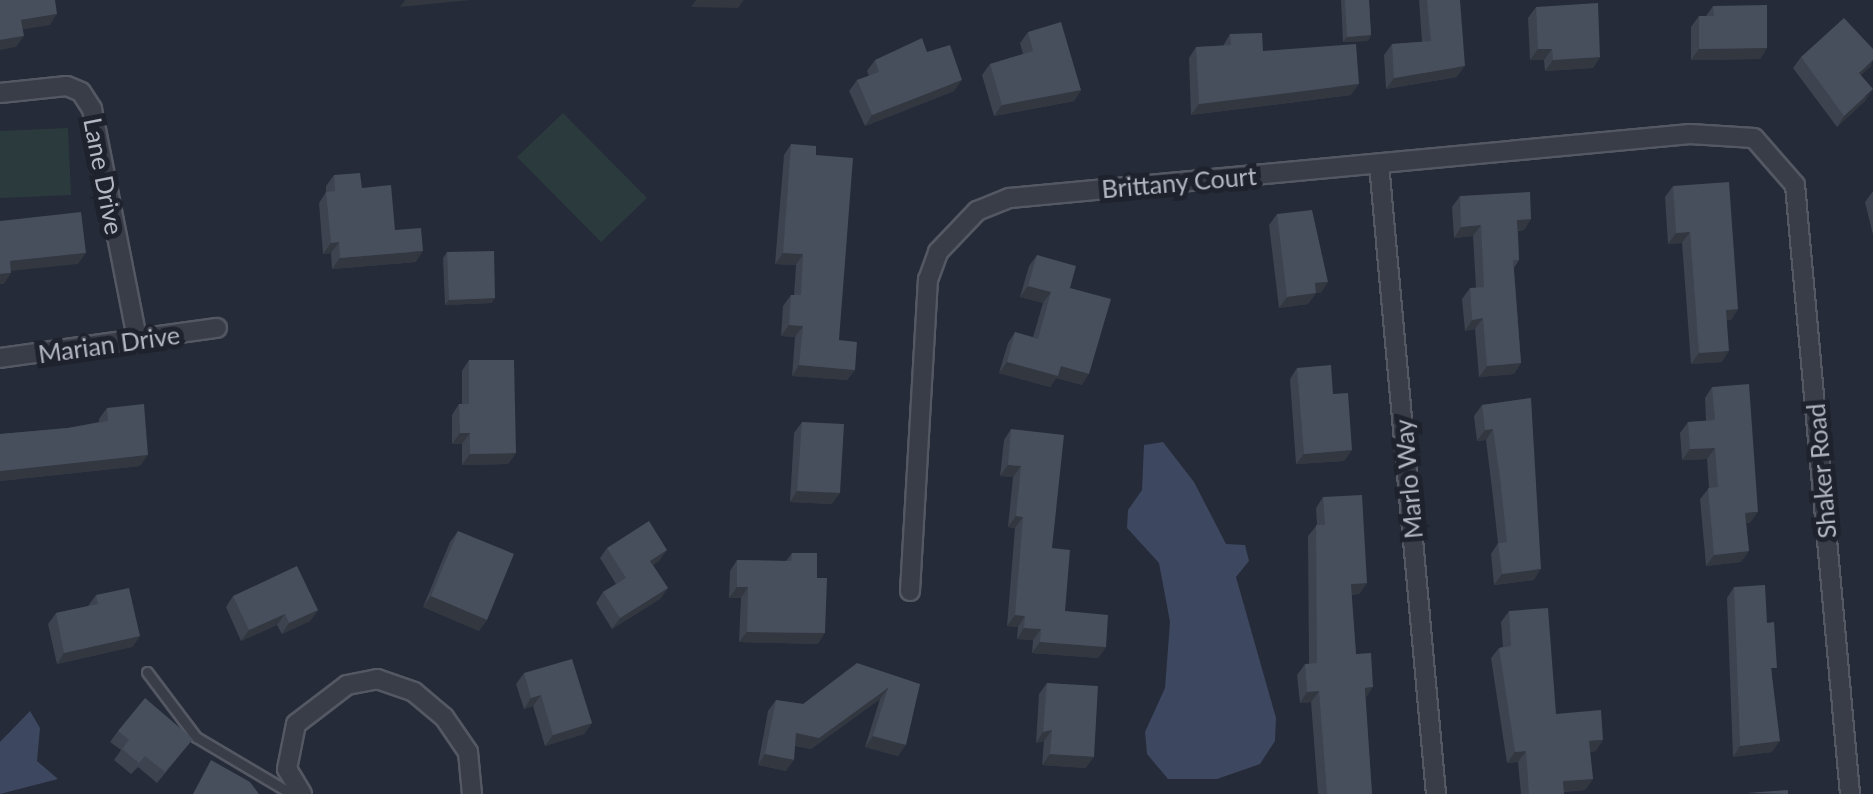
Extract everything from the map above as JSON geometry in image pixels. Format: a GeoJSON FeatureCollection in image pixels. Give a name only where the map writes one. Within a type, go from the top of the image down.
{"type":"FeatureCollection","features":[{"type":"Feature","properties":{"kind":"street","name":"Lane Drive"},"geometry":{"type":"LineString","coordinates":[[0,93],[66,86],[81,92],[92,109],[138,342]]}},
{"type":"Feature","properties":{"kind":"street","name":"Brittany Court"},"geometry":{"type":"LineString","coordinates":[[910,591],[928,280],[955,228],[977,211],[1010,198],[1724,132],[1754,138],[1774,154]]}},
{"type":"Feature","properties":{"kind":"street","name":"Shaker Road"},"geometry":{"type":"LineString","coordinates":[[1774,154],[1796,185],[1850,794]]}},
{"type":"Feature","properties":{"kind":"street","name":"Marlo Way"},"geometry":{"type":"LineString","coordinates":[[1379,164],[1436,794]]}},
{"type":"Feature","properties":{"kind":"street","name":"Marian Drive"},"geometry":{"type":"LineString","coordinates":[[0,358],[138,342],[217,328]]}},
{"type":"Feature","properties":{"kind":"street"},"geometry":{"type":"LineString","coordinates":[[302,794],[287,769],[296,724],[347,685],[377,679],[414,692],[444,717],[468,752],[472,794]]}},
{"type":"Feature","properties":{"kind":"lane"},"geometry":{"type":"LineString","coordinates":[[148,672],[196,737],[292,794]]}},
{"type":"Feature","properties":{"kind":"shaded area"},"geometry":{"type":"Polygon","coordinates":[[[563,113],[647,198],[601,242],[517,157],[563,113]]]}},
{"type":"Feature","properties":{"kind":"shaded area"},"geometry":{"type":"Polygon","coordinates":[[[68,128],[71,195],[0,198],[0,131],[68,128]]]}},
{"type":"Feature","properties":{"kind":"water"},"geometry":{"type":"Polygon","coordinates":[[[1163,442],[1194,482],[1226,544],[1245,545],[1249,561],[1236,577],[1276,718],[1275,741],[1260,764],[1217,779],[1168,779],[1147,754],[1145,732],[1165,688],[1170,622],[1159,563],[1127,528],[1128,510],[1142,490],[1144,445],[1163,442]]]}},
{"type":"Feature","properties":{"kind":"water"},"geometry":{"type":"Polygon","coordinates":[[[30,711],[40,728],[37,761],[58,779],[0,794],[0,742],[30,711]]]}},
{"type":"Feature","properties":{"kind":"building"},"geometry":{"type":"Polygon","coordinates":[[[0,0],[55,0],[57,14],[21,20],[24,36],[0,40],[0,0]]]}},
{"type":"Feature","properties":{"kind":"building"},"geometry":{"type":"Polygon","coordinates":[[[1345,0],[1369,0],[1371,35],[1347,37],[1345,0]]]}},
{"type":"Feature","properties":{"kind":"building"},"geometry":{"type":"Polygon","coordinates":[[[1427,0],[1460,0],[1465,66],[1394,78],[1392,44],[1431,41],[1427,0]]]}},
{"type":"Feature","properties":{"kind":"building"},"geometry":{"type":"Polygon","coordinates":[[[1598,3],[1600,57],[1553,60],[1552,49],[1538,49],[1536,7],[1598,3]]]}},
{"type":"Feature","properties":{"kind":"building"},"geometry":{"type":"Polygon","coordinates":[[[1767,5],[1767,48],[1699,49],[1699,16],[1714,16],[1713,6],[1767,5]]]}},
{"type":"Feature","properties":{"kind":"building"},"geometry":{"type":"Polygon","coordinates":[[[1844,18],[1873,49],[1873,60],[1859,73],[1873,89],[1844,116],[1801,57],[1844,18]]]}},
{"type":"Feature","properties":{"kind":"building"},"geometry":{"type":"Polygon","coordinates":[[[1061,22],[1081,90],[1002,105],[990,64],[1033,51],[1028,32],[1061,22]]]}},
{"type":"Feature","properties":{"kind":"building"},"geometry":{"type":"Polygon","coordinates":[[[1262,33],[1263,51],[1356,44],[1359,84],[1199,104],[1196,47],[1231,45],[1230,34],[1262,33]]]}},
{"type":"Feature","properties":{"kind":"building"},"geometry":{"type":"Polygon","coordinates":[[[922,38],[927,52],[950,45],[962,80],[872,115],[857,80],[879,72],[875,60],[922,38]]]}},
{"type":"Feature","properties":{"kind":"building"},"geometry":{"type":"Polygon","coordinates":[[[791,144],[816,146],[816,155],[853,158],[839,340],[857,342],[855,370],[799,365],[803,326],[789,325],[791,295],[801,295],[803,254],[783,253],[791,144]]]}},
{"type":"Feature","properties":{"kind":"building"},"geometry":{"type":"Polygon","coordinates":[[[360,173],[362,188],[391,185],[395,230],[421,228],[423,251],[340,258],[339,242],[331,243],[326,192],[335,191],[334,175],[360,173]]]}},
{"type":"Feature","properties":{"kind":"building"},"geometry":{"type":"Polygon","coordinates":[[[1729,182],[1738,309],[1726,310],[1729,351],[1699,353],[1690,232],[1676,233],[1673,186],[1729,182]]]}},
{"type":"Feature","properties":{"kind":"building"},"geometry":{"type":"Polygon","coordinates":[[[1530,192],[1531,219],[1517,220],[1519,260],[1513,260],[1521,363],[1487,366],[1483,318],[1472,320],[1470,288],[1484,287],[1481,225],[1461,227],[1460,196],[1530,192]]]}},
{"type":"Feature","properties":{"kind":"building"},"geometry":{"type":"Polygon","coordinates":[[[1312,210],[1328,282],[1315,283],[1316,293],[1287,297],[1277,214],[1312,210]]]}},
{"type":"Feature","properties":{"kind":"building"},"geometry":{"type":"Polygon","coordinates":[[[81,212],[86,253],[10,261],[11,273],[0,274],[0,221],[81,212]]]}},
{"type":"Feature","properties":{"kind":"building"},"geometry":{"type":"Polygon","coordinates":[[[494,251],[495,298],[449,300],[447,252],[494,251]]]}},
{"type":"Feature","properties":{"kind":"building"},"geometry":{"type":"Polygon","coordinates":[[[1037,255],[1076,266],[1070,288],[1111,299],[1089,374],[1061,366],[1058,376],[1007,362],[1015,332],[1038,339],[1051,292],[1028,286],[1037,255]]]}},
{"type":"Feature","properties":{"kind":"building"},"geometry":{"type":"Polygon","coordinates":[[[469,360],[514,360],[516,453],[470,454],[470,433],[460,433],[459,404],[469,404],[469,360]]]}},
{"type":"Feature","properties":{"kind":"building"},"geometry":{"type":"Polygon","coordinates":[[[1331,365],[1333,394],[1348,393],[1352,450],[1304,454],[1297,368],[1331,365]]]}},
{"type":"Feature","properties":{"kind":"building"},"geometry":{"type":"Polygon","coordinates":[[[1749,384],[1758,512],[1745,513],[1749,551],[1714,555],[1708,488],[1718,487],[1715,448],[1690,449],[1688,422],[1715,420],[1712,387],[1749,384]]]}},
{"type":"Feature","properties":{"kind":"building"},"geometry":{"type":"Polygon","coordinates":[[[1531,398],[1541,569],[1502,574],[1498,543],[1507,542],[1500,478],[1493,429],[1485,430],[1482,405],[1531,398]]]}},
{"type":"Feature","properties":{"kind":"building"},"geometry":{"type":"Polygon","coordinates":[[[144,404],[148,455],[0,471],[0,434],[108,421],[107,408],[144,404]]]}},
{"type":"Feature","properties":{"kind":"building"},"geometry":{"type":"Polygon","coordinates":[[[802,422],[844,424],[840,493],[797,491],[802,422]]]}},
{"type":"Feature","properties":{"kind":"building"},"geometry":{"type":"Polygon","coordinates":[[[1011,429],[1064,435],[1052,548],[1070,550],[1065,611],[1108,615],[1106,647],[1040,642],[1041,629],[1024,628],[1025,616],[1015,615],[1023,517],[1016,516],[1021,466],[1008,465],[1011,429]]]}},
{"type":"Feature","properties":{"kind":"building"},"geometry":{"type":"Polygon","coordinates":[[[1362,495],[1367,583],[1351,584],[1356,654],[1371,653],[1373,687],[1365,688],[1372,794],[1327,794],[1319,691],[1307,692],[1305,664],[1317,663],[1316,525],[1325,525],[1323,497],[1362,495]]]}},
{"type":"Feature","properties":{"kind":"building"},"geometry":{"type":"Polygon","coordinates":[[[649,521],[667,550],[650,561],[668,588],[620,618],[603,592],[626,578],[607,548],[649,521]]]}},
{"type":"Feature","properties":{"kind":"building"},"geometry":{"type":"Polygon","coordinates":[[[458,531],[514,554],[487,620],[431,596],[458,531]]]}},
{"type":"Feature","properties":{"kind":"building"},"geometry":{"type":"Polygon","coordinates":[[[792,553],[817,553],[817,578],[827,578],[825,633],[747,632],[748,587],[737,587],[737,560],[791,561],[792,553]]]}},
{"type":"Feature","properties":{"kind":"building"},"geometry":{"type":"Polygon","coordinates":[[[297,566],[318,610],[289,623],[285,614],[249,630],[233,596],[297,566]]]}},
{"type":"Feature","properties":{"kind":"building"},"geometry":{"type":"Polygon","coordinates":[[[1765,585],[1767,623],[1774,622],[1777,668],[1771,668],[1780,741],[1740,746],[1734,587],[1765,585]]]}},
{"type":"Feature","properties":{"kind":"building"},"geometry":{"type":"Polygon","coordinates":[[[129,588],[140,636],[64,653],[56,613],[98,604],[96,595],[129,588]]]}},
{"type":"Feature","properties":{"kind":"building"},"geometry":{"type":"Polygon","coordinates":[[[1548,608],[1556,714],[1601,710],[1603,740],[1589,741],[1593,779],[1563,781],[1564,794],[1529,794],[1526,751],[1515,752],[1499,648],[1511,646],[1509,611],[1548,608]]]}},
{"type":"Feature","properties":{"kind":"building"},"geometry":{"type":"Polygon","coordinates":[[[572,659],[592,723],[553,735],[541,695],[531,698],[524,673],[572,659]]]}},
{"type":"Feature","properties":{"kind":"building"},"geometry":{"type":"Polygon","coordinates":[[[857,663],[920,684],[906,745],[873,736],[888,688],[819,738],[796,733],[794,760],[765,754],[776,700],[803,704],[857,663]]]}},
{"type":"Feature","properties":{"kind":"building"},"geometry":{"type":"Polygon","coordinates":[[[1047,683],[1098,686],[1094,757],[1050,754],[1052,730],[1043,732],[1047,683]]]}},
{"type":"Feature","properties":{"kind":"building"},"geometry":{"type":"Polygon","coordinates":[[[145,698],[193,739],[165,772],[145,756],[139,763],[122,749],[129,740],[118,731],[145,698]]]}},
{"type":"Feature","properties":{"kind":"building"},"geometry":{"type":"Polygon","coordinates":[[[211,760],[250,782],[259,794],[193,794],[211,760]]]}},
{"type":"Feature","properties":{"kind":"building"},"geometry":{"type":"Polygon","coordinates":[[[1788,790],[1788,794],[1747,793],[1788,790]]]}}]}
